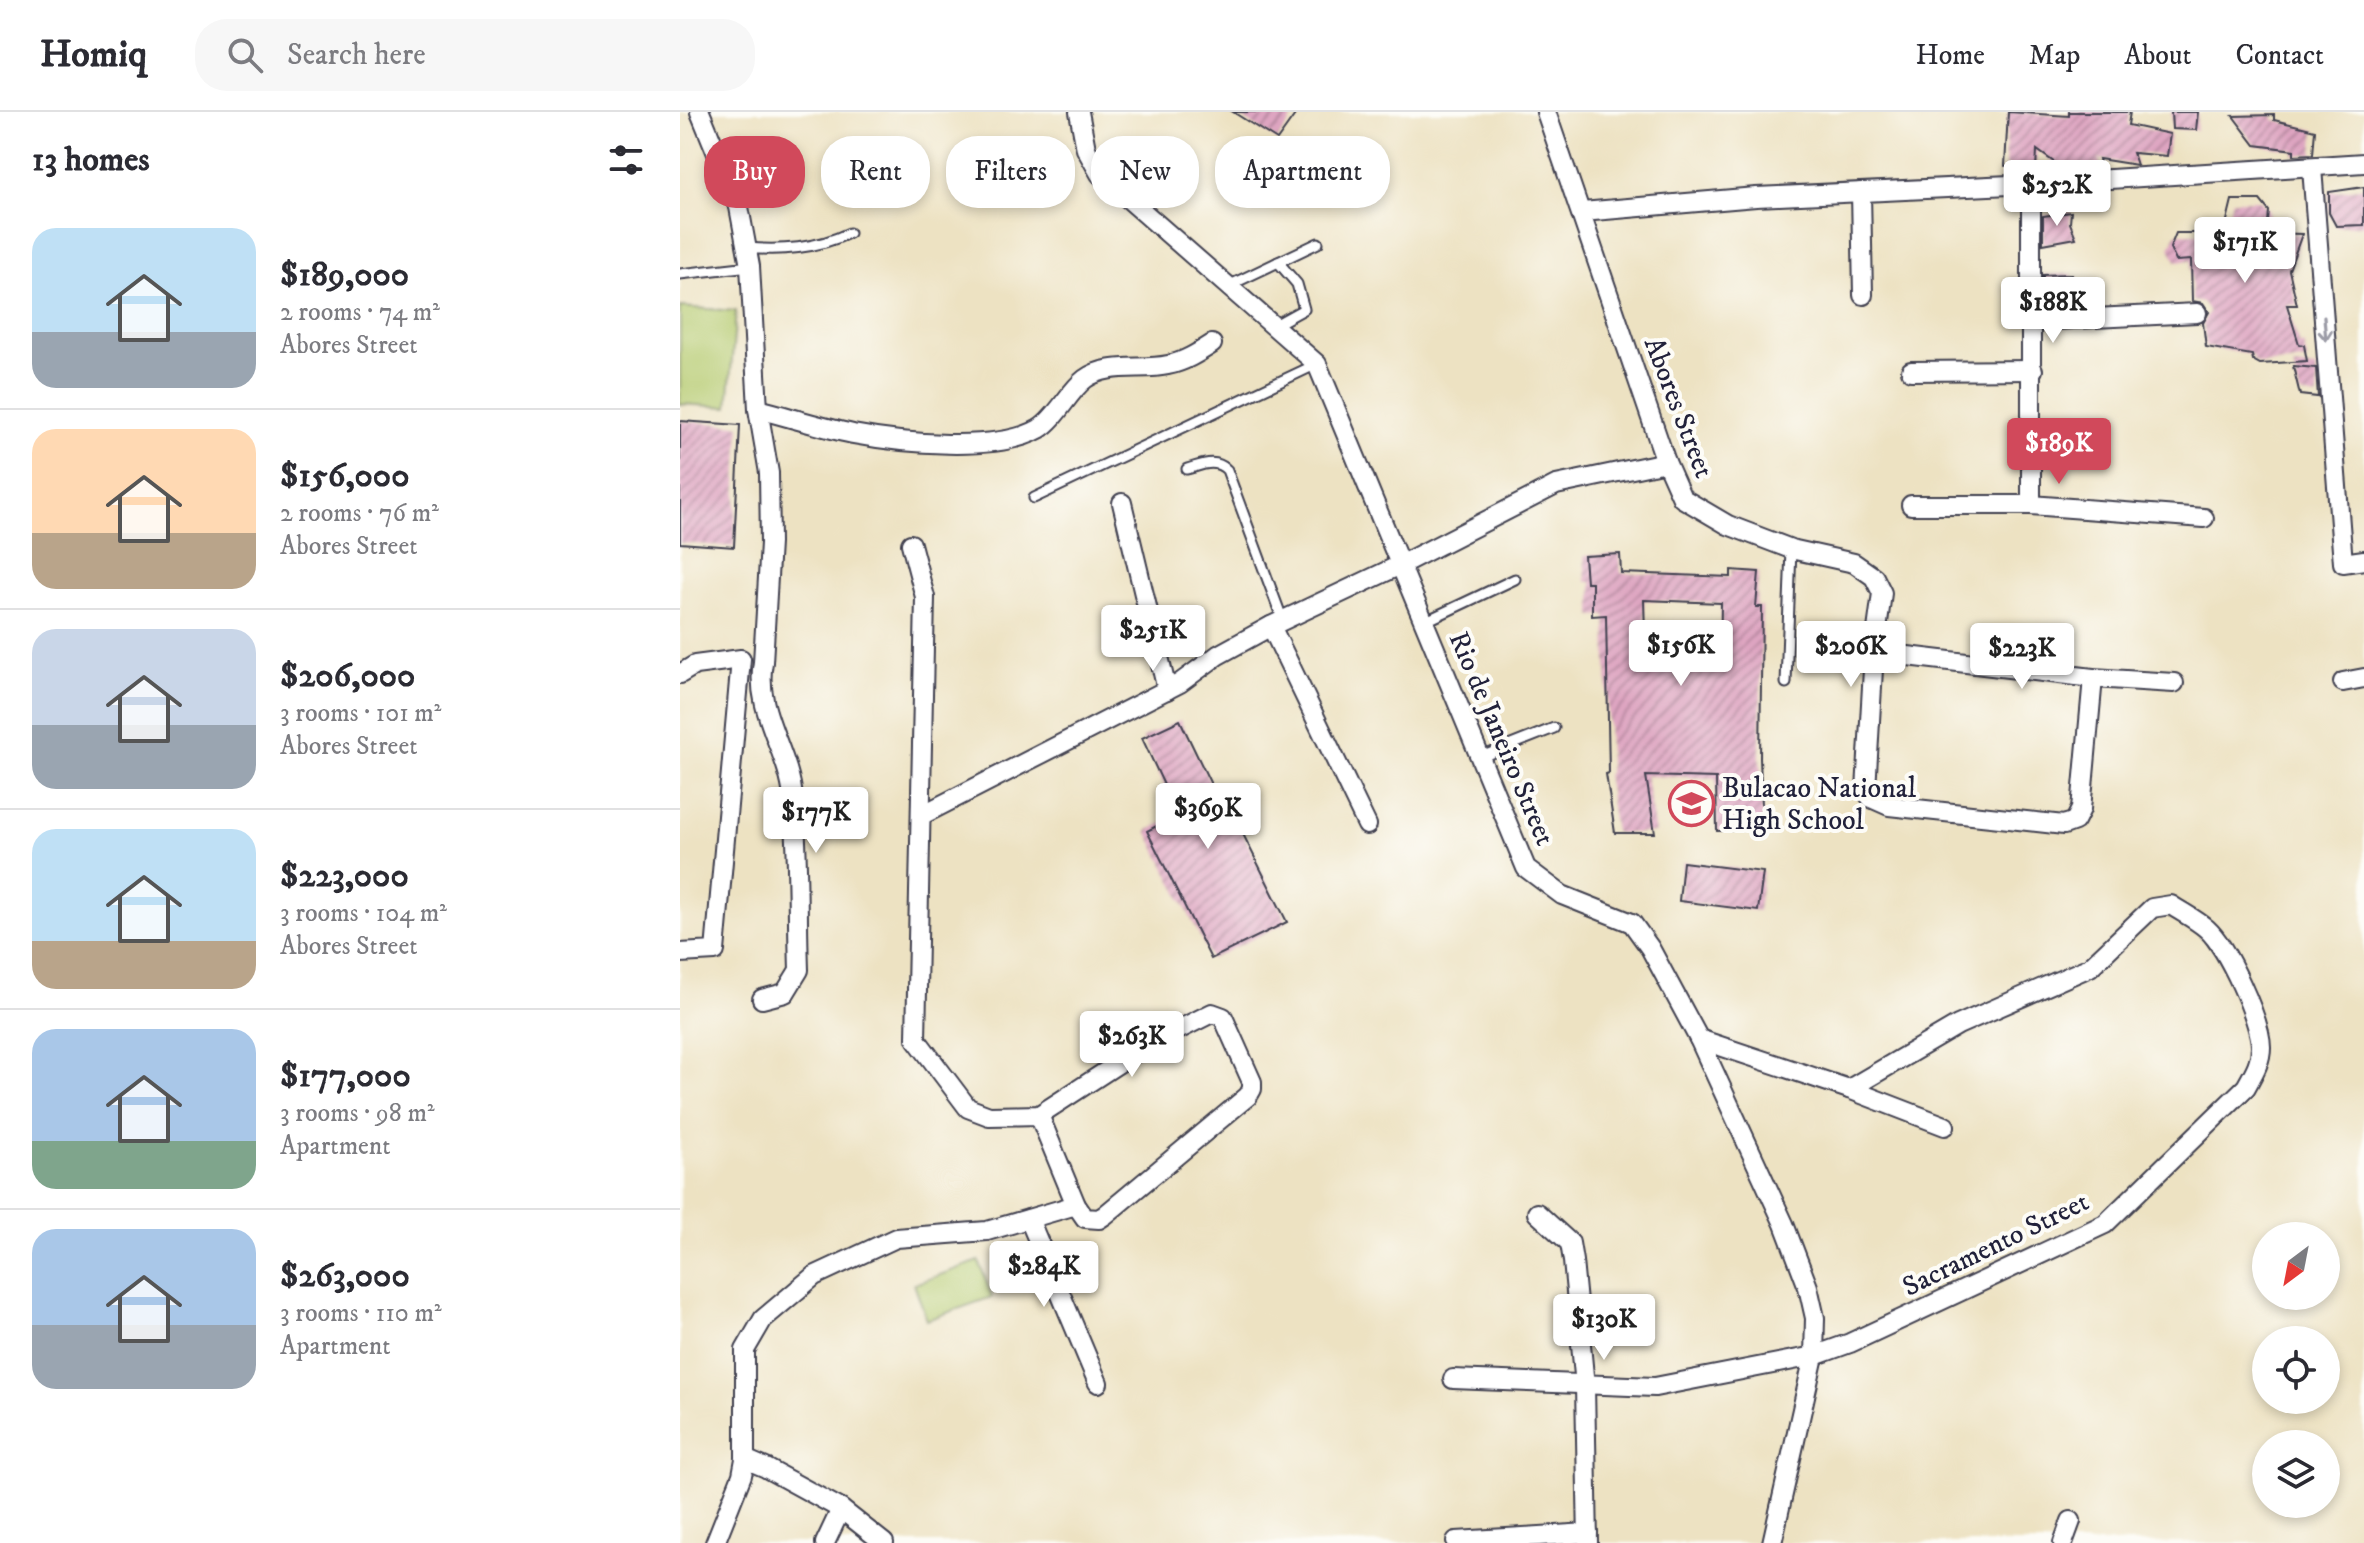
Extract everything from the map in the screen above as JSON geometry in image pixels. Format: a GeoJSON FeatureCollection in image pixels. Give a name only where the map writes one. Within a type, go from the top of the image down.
{"type":"FeatureCollection","features":[{"type":"Feature","properties":{"kind":"street"},"geometry":{"type":"LineString","coordinates":[[700,112],[739,207],[747,257],[758,409],[769,473],[770,501],[760,680],[771,729],[787,764],[793,797],[799,970],[785,993],[762,999]]}},
{"type":"Feature","properties":{"kind":"street","name":"Rio de Janeiro Street"},"geometry":{"type":"LineString","coordinates":[[1079,112],[1086,149],[1100,174],[1317,364],[1526,868],[1562,895],[1632,923],[1650,948],[1699,1039],[1784,1224],[1808,1287],[1815,1318],[1814,1356],[1772,1543]]}},
{"type":"Feature","properties":{"kind":"street","name":"Abores Street"},"geometry":{"type":"LineString","coordinates":[[1546,112],[1666,462],[1682,498],[1728,525],[1791,549],[1854,563],[1874,577],[1882,593],[1874,652],[1866,790],[1871,798],[1889,806],[2064,825],[2075,821],[2081,809],[2093,678]]}},
{"type":"Feature","properties":{"kind":"street"},"geometry":{"type":"LineString","coordinates":[[1582,212],[1756,197],[2364,163]]}},
{"type":"Feature","properties":{"kind":"street"},"geometry":{"type":"LineString","coordinates":[[2312,168],[2343,563],[2364,560]]}},
{"type":"Feature","properties":{"kind":"street"},"geometry":{"type":"LineString","coordinates":[[2031,184],[2031,505]]}},
{"type":"Feature","properties":{"kind":"street"},"geometry":{"type":"LineString","coordinates":[[1861,192],[1863,295]]}},
{"type":"Feature","properties":{"kind":"street"},"geometry":{"type":"LineString","coordinates":[[2032,321],[2197,313]]}},
{"type":"Feature","properties":{"kind":"street"},"geometry":{"type":"LineString","coordinates":[[758,409],[854,434],[939,443],[997,442],[1040,428],[1085,379],[1135,366],[1165,366],[1187,359],[1212,344]]}},
{"type":"Feature","properties":{"kind":"street"},"geometry":{"type":"LineString","coordinates":[[1911,371],[2033,370]]}},
{"type":"Feature","properties":{"kind":"street"},"geometry":{"type":"LineString","coordinates":[[922,815],[1167,690],[1218,655],[1277,624],[1556,485],[1666,462]]}},
{"type":"Feature","properties":{"kind":"street"},"geometry":{"type":"LineString","coordinates":[[1122,503],[1167,690]]}},
{"type":"Feature","properties":{"kind":"street"},"geometry":{"type":"LineString","coordinates":[[1911,505],[2031,505],[2204,518]]}},
{"type":"Feature","properties":{"kind":"street"},"geometry":{"type":"LineString","coordinates":[[911,544],[925,597],[916,1039],[968,1108],[989,1116],[1039,1115],[1142,1048],[1212,1013],[1223,1017],[1252,1082],[1248,1096],[1099,1219],[1085,1218],[1076,1205],[1039,1115]]}},
{"type":"Feature","properties":{"kind":"street"},"geometry":{"type":"LineString","coordinates":[[1277,624],[1367,825]]}},
{"type":"Feature","properties":{"kind":"street"},"geometry":{"type":"LineString","coordinates":[[1874,652],[2093,678],[2174,683]]}},
{"type":"Feature","properties":{"kind":"street"},"geometry":{"type":"LineString","coordinates":[[680,674],[695,665],[741,659],[715,951],[680,953]]}},
{"type":"Feature","properties":{"kind":"street"},"geometry":{"type":"LineString","coordinates":[[2343,682],[2364,678]]}},
{"type":"Feature","properties":{"kind":"street","name":"Sacramento Street"},"geometry":{"type":"LineString","coordinates":[[1453,1379],[1655,1387],[1814,1356],[1850,1343],[2105,1224],[2246,1087],[2259,1063],[2261,1044],[2245,993],[2226,953],[2207,929],[2171,905],[2152,908],[2090,967],[1958,1025],[1849,1089]]}},
{"type":"Feature","properties":{"kind":"street"},"geometry":{"type":"LineString","coordinates":[[1699,1039],[1849,1089],[1945,1126]]}},
{"type":"Feature","properties":{"kind":"street"},"geometry":{"type":"LineString","coordinates":[[715,1543],[742,1475],[745,1459],[745,1350],[763,1319],[814,1276],[896,1238],[987,1231],[1076,1205]]}},
{"type":"Feature","properties":{"kind":"street"},"geometry":{"type":"LineString","coordinates":[[1456,1541],[1588,1538],[1585,1386],[1570,1243],[1537,1213]]}},
{"type":"Feature","properties":{"kind":"street"},"geometry":{"type":"LineString","coordinates":[[1029,1219],[1098,1383]]}},
{"type":"Feature","properties":{"kind":"street"},"geometry":{"type":"LineString","coordinates":[[745,1459],[841,1509],[884,1543]]}},
{"type":"Feature","properties":{"kind":"street"},"geometry":{"type":"LineString","coordinates":[[825,1543],[841,1509]]}},
{"type":"Feature","properties":{"kind":"street"},"geometry":{"type":"LineString","coordinates":[[2063,1543],[2071,1521]]}},
{"type":"Feature","properties":{"kind":"lane"},"geometry":{"type":"LineString","coordinates":[[680,274],[773,250],[834,241],[849,233]]}},
{"type":"Feature","properties":{"kind":"lane"},"geometry":{"type":"LineString","coordinates":[[1228,286],[1318,243]]}},
{"type":"Feature","properties":{"kind":"lane"},"geometry":{"type":"LineString","coordinates":[[1275,325],[1304,309],[1297,284],[1278,262]]}},
{"type":"Feature","properties":{"kind":"lane"},"geometry":{"type":"LineString","coordinates":[[1034,498],[1317,364]]}},
{"type":"Feature","properties":{"kind":"lane"},"geometry":{"type":"LineString","coordinates":[[1187,469],[1214,462],[1227,470],[1277,624]]}},
{"type":"Feature","properties":{"kind":"lane"},"geometry":{"type":"LineString","coordinates":[[1786,683],[1791,549]]}},
{"type":"Feature","properties":{"kind":"lane"},"geometry":{"type":"LineString","coordinates":[[1424,622],[1515,579]]}},
{"type":"Feature","properties":{"kind":"lane"},"geometry":{"type":"LineString","coordinates":[[1481,757],[1554,728]]}},
{"type":"Feature","properties":{"kind":"green space"},"geometry":{"type":"Polygon","coordinates":[[[680,307],[736,311],[728,407],[680,404],[680,307]]]}},
{"type":"Feature","properties":{"kind":"green space"},"geometry":{"type":"Polygon","coordinates":[[[979,1261],[992,1297],[927,1320],[914,1284],[979,1261]]]}},
{"type":"Feature","properties":{"kind":"building"},"geometry":{"type":"Polygon","coordinates":[[[1233,112],[1297,112],[1280,136],[1271,136],[1233,112]]]}},
{"type":"Feature","properties":{"kind":"building"},"geometry":{"type":"Polygon","coordinates":[[[2008,112],[2069,116],[2069,112],[2130,112],[2128,125],[2170,134],[2167,156],[2133,153],[2137,165],[2099,159],[2101,168],[2065,170],[2037,150],[2036,170],[2005,166],[2008,112]]]}},
{"type":"Feature","properties":{"kind":"building"},"geometry":{"type":"Polygon","coordinates":[[[2171,112],[2198,112],[2196,130],[2172,129],[2171,112]]]}},
{"type":"Feature","properties":{"kind":"building"},"geometry":{"type":"Polygon","coordinates":[[[2274,115],[2274,120],[2315,130],[2313,154],[2294,155],[2294,150],[2255,145],[2233,116],[2274,115]]]}},
{"type":"Feature","properties":{"kind":"building"},"geometry":{"type":"Polygon","coordinates":[[[2364,187],[2364,225],[2336,226],[2329,213],[2329,192],[2364,187]]]}},
{"type":"Feature","properties":{"kind":"building"},"geometry":{"type":"Polygon","coordinates":[[[2232,200],[2260,200],[2269,211],[2267,233],[2302,234],[2289,270],[2297,305],[2287,305],[2299,344],[2304,345],[2307,361],[2260,364],[2253,360],[2252,355],[2206,347],[2203,323],[2209,312],[2203,303],[2192,301],[2191,260],[2176,261],[2170,248],[2176,233],[2224,233],[2232,200]]]}},
{"type":"Feature","properties":{"kind":"building"},"geometry":{"type":"Polygon","coordinates":[[[2071,212],[2070,223],[2076,238],[2043,244],[2043,216],[2071,212]]]}},
{"type":"Feature","properties":{"kind":"building"},"geometry":{"type":"Polygon","coordinates":[[[2072,274],[2077,301],[2046,301],[2043,275],[2072,274]]]}},
{"type":"Feature","properties":{"kind":"building"},"geometry":{"type":"Polygon","coordinates":[[[2293,366],[2316,368],[2318,397],[2300,395],[2293,366]]]}},
{"type":"Feature","properties":{"kind":"building"},"geometry":{"type":"Polygon","coordinates":[[[680,421],[740,425],[734,547],[680,543],[680,421]]]}},
{"type":"Feature","properties":{"kind":"building"},"geometry":{"type":"Polygon","coordinates":[[[1620,554],[1621,573],[1731,577],[1731,570],[1759,572],[1756,607],[1762,607],[1760,758],[1763,830],[1717,831],[1716,778],[1646,776],[1655,833],[1615,833],[1606,774],[1609,773],[1606,615],[1592,616],[1592,582],[1586,582],[1584,556],[1620,554]],[[1644,600],[1646,666],[1720,665],[1721,603],[1644,600]]]}},
{"type":"Feature","properties":{"kind":"building"},"geometry":{"type":"Polygon","coordinates":[[[1180,720],[1217,797],[1223,794],[1287,922],[1211,959],[1147,831],[1178,815],[1142,738],[1180,720]]]}},
{"type":"Feature","properties":{"kind":"building"},"geometry":{"type":"Polygon","coordinates":[[[1683,862],[1763,872],[1758,911],[1679,901],[1683,862]]]}},
{"type":"Feature","properties":{"kind":"place","name":"Bulacao National High School"},"geometry":{"type":"Point","coordinates":[1691,803]}}]}
